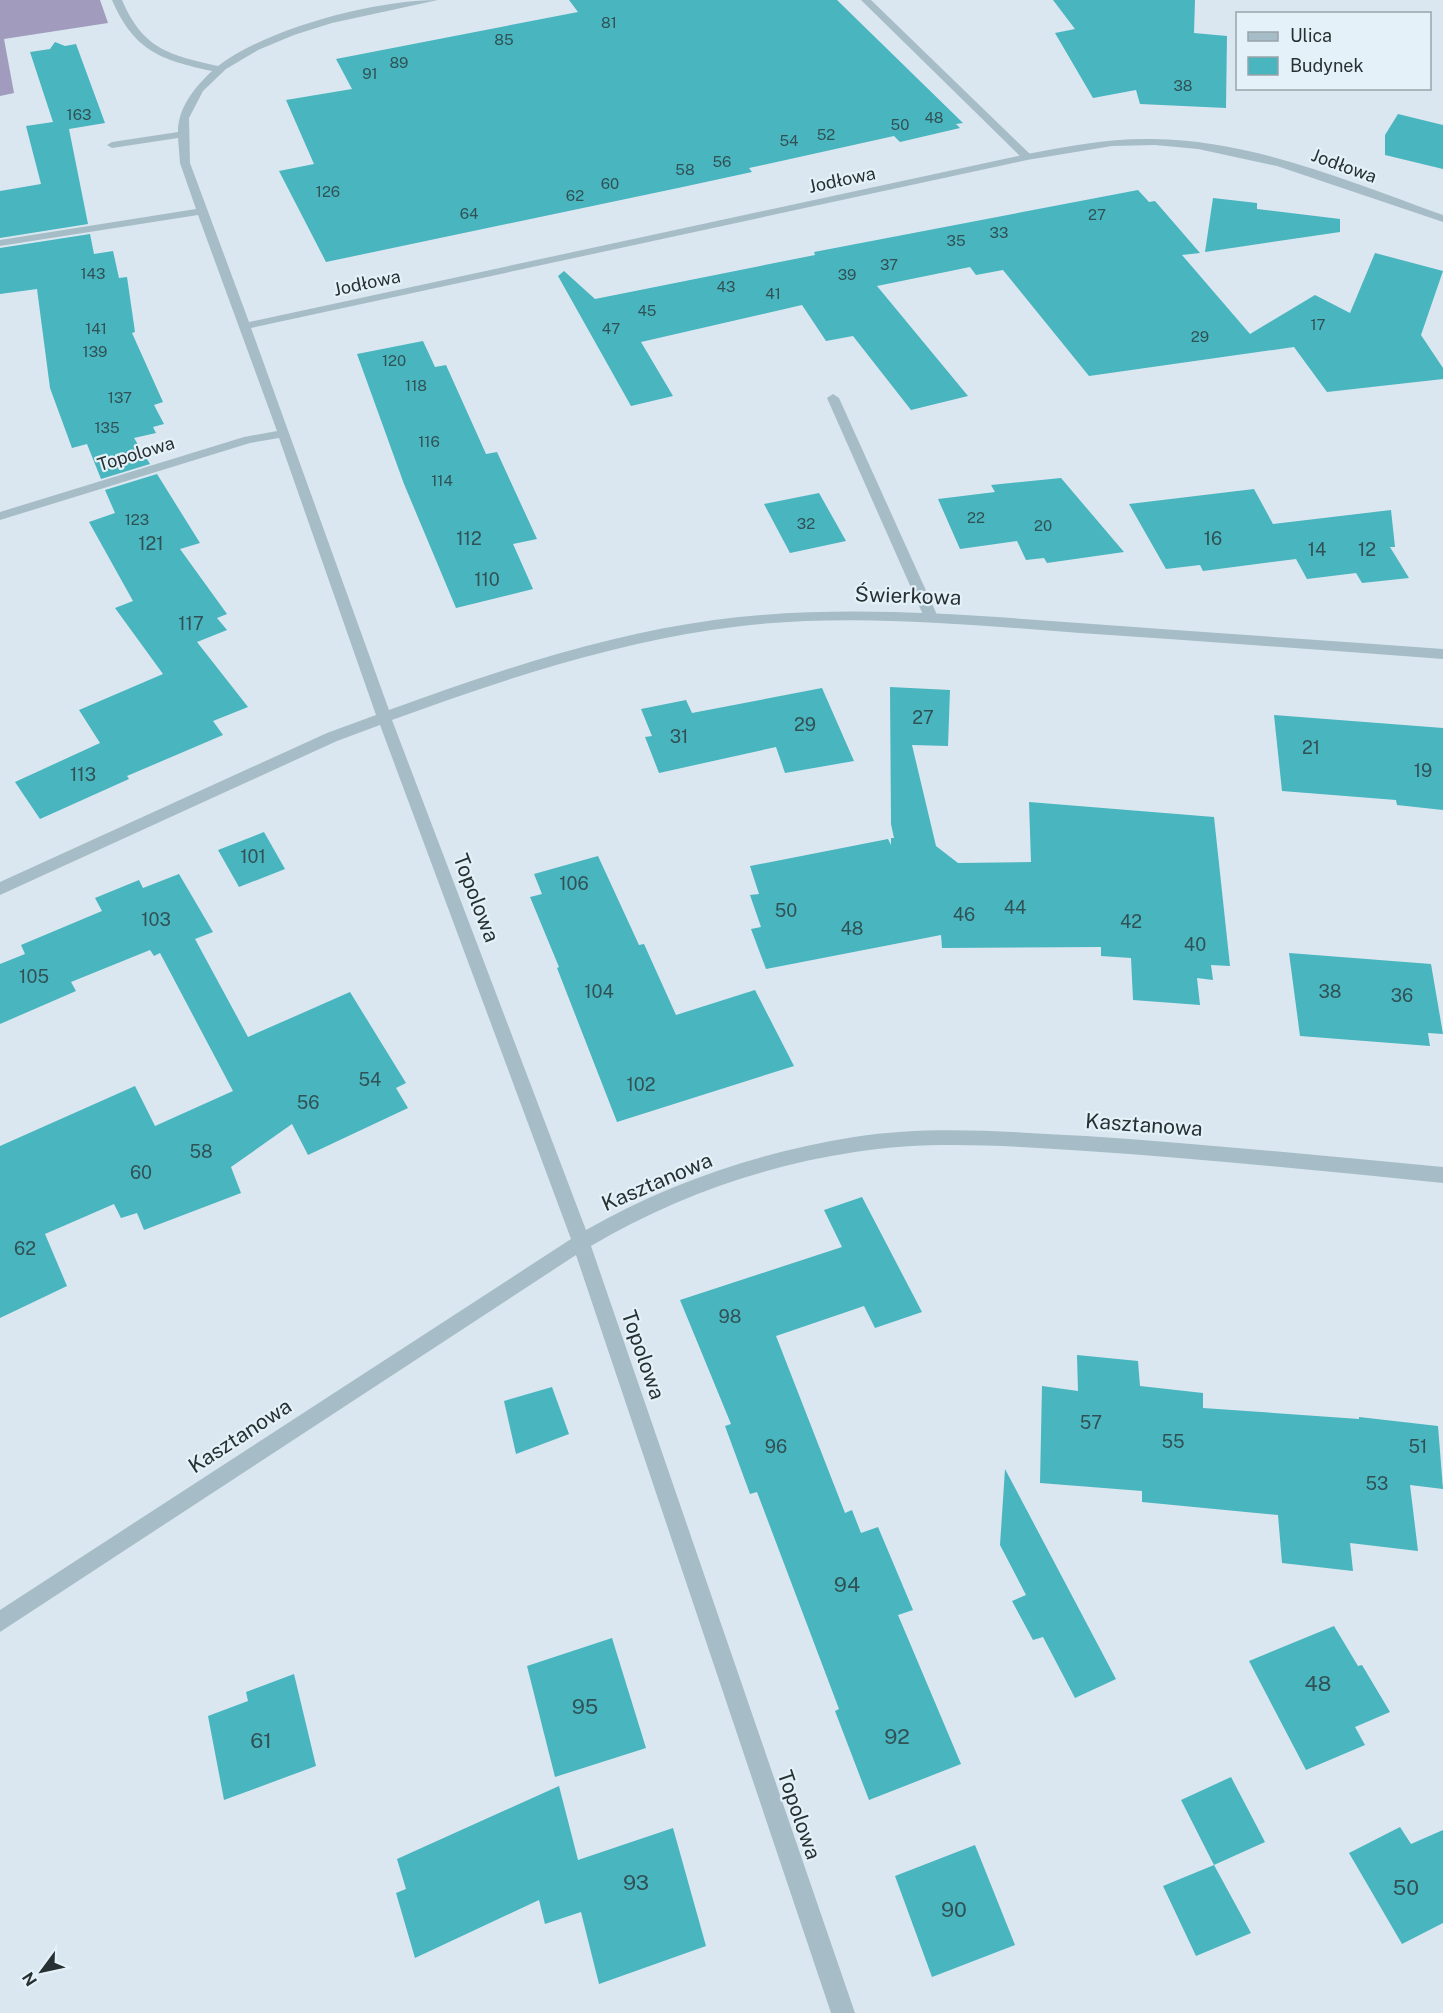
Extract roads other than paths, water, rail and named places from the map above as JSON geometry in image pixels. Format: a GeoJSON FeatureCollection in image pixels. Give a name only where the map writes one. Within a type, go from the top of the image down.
{"type":"FeatureCollection","features":[{"type":"Feature","properties":{"kind":"street"},"geometry":{"type":"LineString","coordinates":[[117,0],[124,22],[144,45],[175,60],[218,69],[287,34],[348,15],[433,0]]}},
{"type":"Feature","properties":{"kind":"street"},"geometry":{"type":"LineString","coordinates":[[866,0],[1027,157]]}},
{"type":"Feature","properties":{"kind":"street","name":"Topolowa"},"geometry":{"type":"LineString","coordinates":[[218,69],[202,86],[184,119],[185,164],[284,433],[384,717],[581,1242],[843,2013]]}},
{"type":"Feature","properties":{"kind":"street"},"geometry":{"type":"LineString","coordinates":[[112,144],[184,134]]}},
{"type":"Feature","properties":{"kind":"street","name":"Jodłowa"},"geometry":{"type":"LineString","coordinates":[[244,326],[1027,157],[1112,142],[1170,143],[1245,153],[1297,167],[1443,219]]}},
{"type":"Feature","properties":{"kind":"street"},"geometry":{"type":"LineString","coordinates":[[0,243],[202,211]]}},
{"type":"Feature","properties":{"kind":"street"},"geometry":{"type":"LineString","coordinates":[[833,398],[931,616]]}},
{"type":"Feature","properties":{"kind":"street","name":"Topolowa"},"geometry":{"type":"LineString","coordinates":[[0,516],[248,440],[284,433]]}},
{"type":"Feature","properties":{"kind":"street","name":"Świerkowa"},"geometry":{"type":"LineString","coordinates":[[384,717],[575,654],[712,625],[838,615],[931,616],[1443,654]]}},
{"type":"Feature","properties":{"kind":"street"},"geometry":{"type":"LineString","coordinates":[[0,889],[333,737],[384,717]]}},
{"type":"Feature","properties":{"kind":"street","name":"Kasztanowa"},"geometry":{"type":"LineString","coordinates":[[0,1622],[456,1321],[581,1242],[675,1194],[718,1179],[826,1149],[897,1139],[984,1138],[1167,1149],[1443,1175]]}}]}
